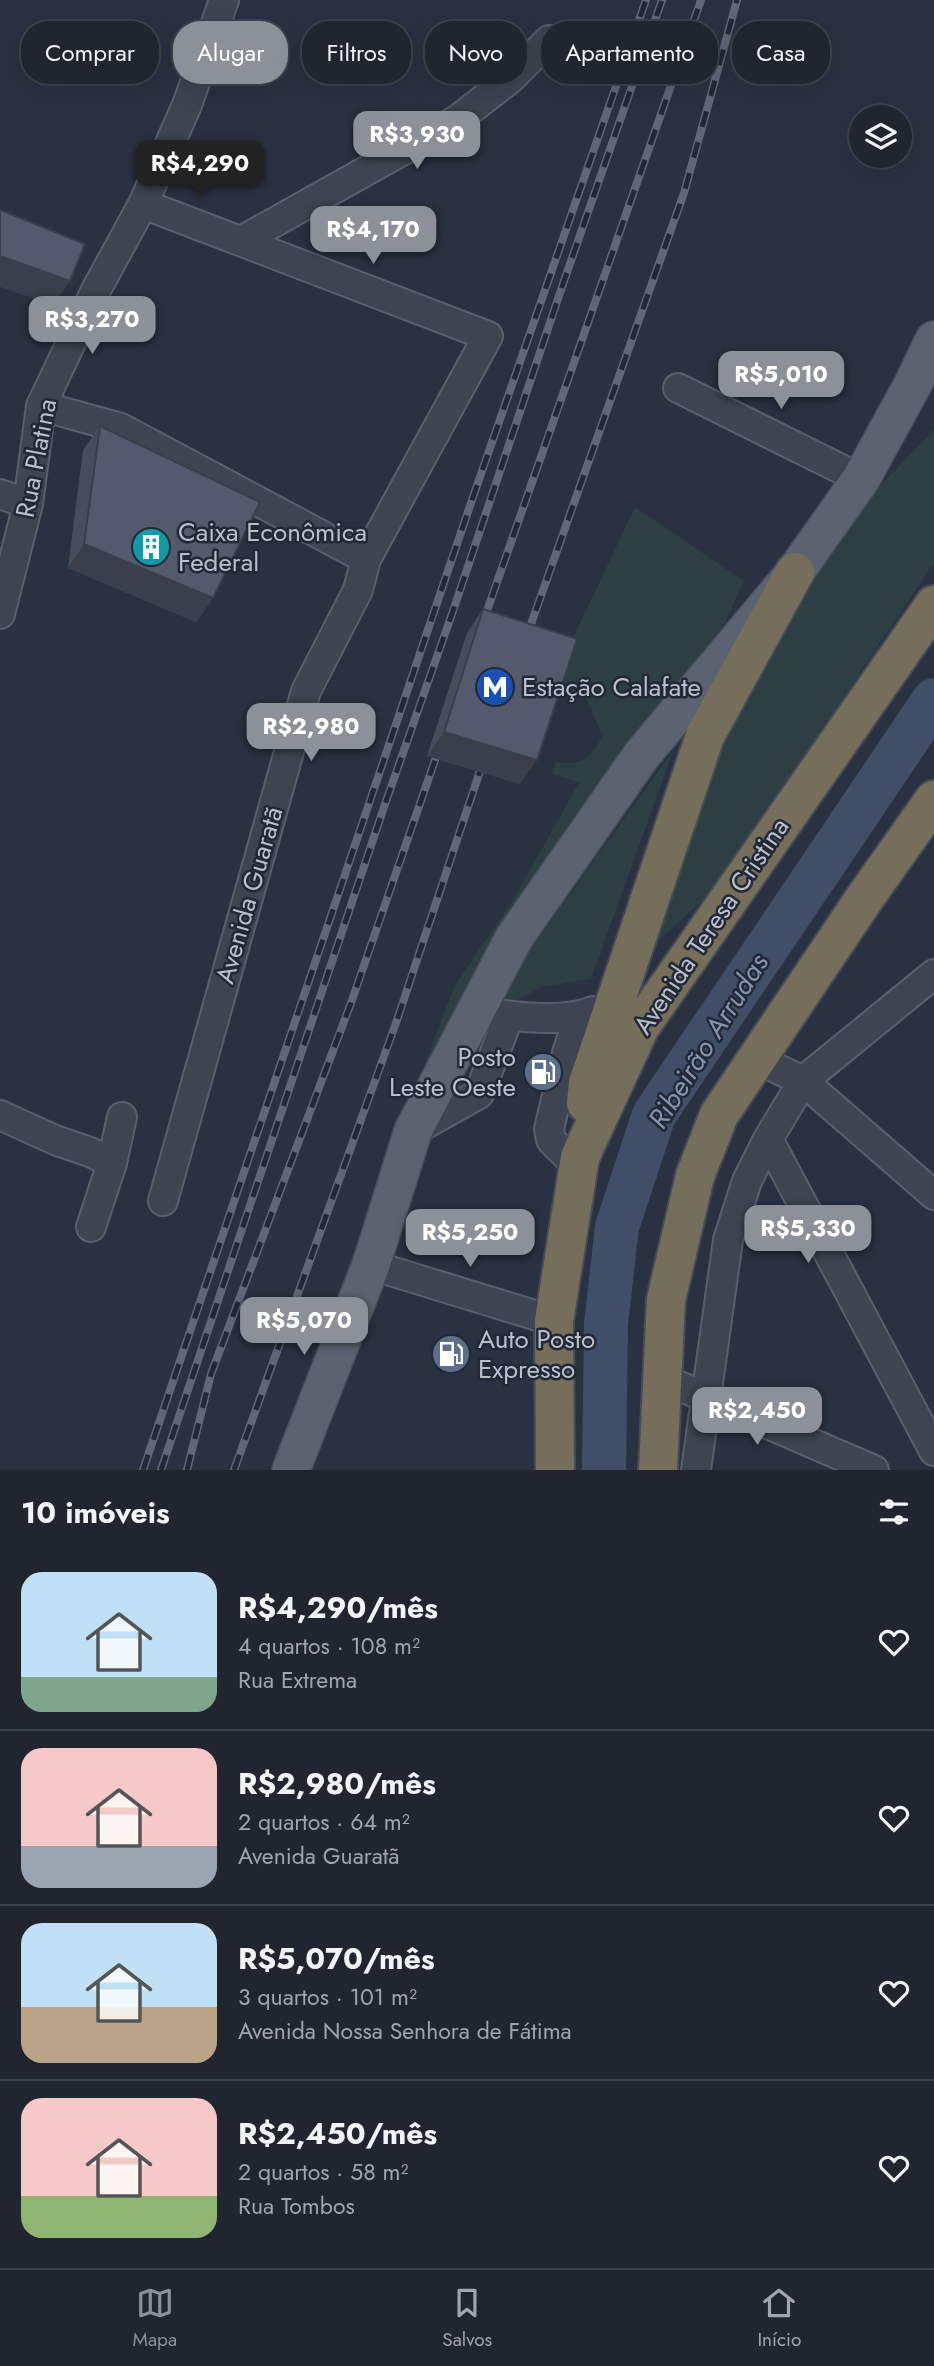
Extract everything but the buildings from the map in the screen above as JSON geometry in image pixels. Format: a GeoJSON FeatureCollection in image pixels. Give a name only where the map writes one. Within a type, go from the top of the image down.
{"type":"FeatureCollection","features":[{"type":"Feature","properties":{"kind":"highway"},"geometry":{"type":"LineString","coordinates":[[579,1162],[588,1083],[582,1055],[615,1001],[705,736],[795,572]]}},
{"type":"Feature","properties":{"kind":"highway","name":"Avenida Teresa Cristina"},"geometry":{"type":"LineString","coordinates":[[555,1470],[554,1321],[579,1162],[640,1027],[934,605]]}},
{"type":"Feature","properties":{"kind":"highway"},"geometry":{"type":"LineString","coordinates":[[658,1470],[666,1300],[695,1176],[719,1115],[934,800]]}},
{"type":"Feature","properties":{"kind":"highway"},"geometry":{"type":"LineString","coordinates":[[615,1001],[741,879]]}},
{"type":"Feature","properties":{"kind":"main road"},"geometry":{"type":"LineString","coordinates":[[861,479],[934,340]]}},
{"type":"Feature","properties":{"kind":"main road"},"geometry":{"type":"LineString","coordinates":[[291,1470],[371,1265],[413,1130],[492,1013],[514,938],[641,756],[795,572],[861,479],[934,398]]}},
{"type":"Feature","properties":{"kind":"main road"},"geometry":{"type":"LineString","coordinates":[[864,899],[934,823]]}},
{"type":"Feature","properties":{"kind":"street","name":"Rua Platina"},"geometry":{"type":"LineString","coordinates":[[0,614],[28,504],[41,406],[96,290],[143,204],[187,105],[224,0]]}},
{"type":"Feature","properties":{"kind":"street"},"geometry":{"type":"LineString","coordinates":[[143,204],[241,241],[457,120],[510,79],[541,48]]}},
{"type":"Feature","properties":{"kind":"street","name":"Avenida Guaratã"},"geometry":{"type":"LineString","coordinates":[[163,1201],[306,691],[358,590],[366,559],[488,336],[241,241]]}},
{"type":"Feature","properties":{"kind":"street"},"geometry":{"type":"LineString","coordinates":[[678,388],[861,479]]}},
{"type":"Feature","properties":{"kind":"street"},"geometry":{"type":"LineString","coordinates":[[41,406],[121,428],[366,559]]}},
{"type":"Feature","properties":{"kind":"street"},"geometry":{"type":"LineString","coordinates":[[0,494],[28,504]]}},
{"type":"Feature","properties":{"kind":"street"},"geometry":{"type":"LineString","coordinates":[[696,1470],[728,1241],[747,1181],[768,1139],[803,1081],[934,974]]}},
{"type":"Feature","properties":{"kind":"street"},"geometry":{"type":"LineString","coordinates":[[492,1013],[579,1017],[615,1001]]}},
{"type":"Feature","properties":{"kind":"street"},"geometry":{"type":"LineString","coordinates":[[579,1017],[582,1055]]}},
{"type":"Feature","properties":{"kind":"street"},"geometry":{"type":"LineString","coordinates":[[757,1059],[803,1081],[934,1195]]}},
{"type":"Feature","properties":{"kind":"street"},"geometry":{"type":"LineString","coordinates":[[0,1115],[112,1163]]}},
{"type":"Feature","properties":{"kind":"street"},"geometry":{"type":"LineString","coordinates":[[91,1227],[112,1163],[122,1117]]}},
{"type":"Feature","properties":{"kind":"street"},"geometry":{"type":"LineString","coordinates":[[768,1139],[934,1451]]}},
{"type":"Feature","properties":{"kind":"street"},"geometry":{"type":"LineString","coordinates":[[371,1265],[554,1321]]}},
{"type":"Feature","properties":{"kind":"street"},"geometry":{"type":"LineString","coordinates":[[662,1378],[874,1470]]}},
{"type":"Feature","properties":{"kind":"street"},"geometry":{"type":"LineString","coordinates":[[921,1470],[934,1463]]}},
{"type":"Feature","properties":{"kind":"shaded area"},"geometry":{"type":"Polygon","coordinates":[[[934,430],[934,564],[863,668],[734,872],[648,950],[712,742],[802,579],[876,490],[934,430]]]}},
{"type":"Feature","properties":{"kind":"shaded area"},"geometry":{"type":"Polygon","coordinates":[[[635,507],[744,581],[725,623],[668,709],[499,929],[464,991],[353,1284],[274,1470],[375,1192],[455,985],[511,903],[579,783],[553,774],[556,762],[573,763],[585,759],[603,736],[586,698],[549,689],[635,507]]]}},
{"type":"Feature","properties":{"kind":"shaded area"},"geometry":{"type":"Polygon","coordinates":[[[674,749],[591,979],[542,987],[500,1009],[522,961],[674,749]]]}},
{"type":"Feature","properties":{"kind":"waterway","name":"Ribeirão Arrudas"},"geometry":{"type":"LineString","coordinates":[[604,1470],[606,1324],[617,1227],[654,1115],[934,700]]}},
{"type":"Feature","properties":{"kind":"railway"},"geometry":{"type":"LineString","coordinates":[[143,1470],[473,497],[646,0]]}},
{"type":"Feature","properties":{"kind":"railway"},"geometry":{"type":"LineString","coordinates":[[161,1470],[384,807],[662,0]]}},
{"type":"Feature","properties":{"kind":"railway"},"geometry":{"type":"LineString","coordinates":[[481,628],[701,0]]}},
{"type":"Feature","properties":{"kind":"railway"},"geometry":{"type":"LineString","coordinates":[[525,641],[684,193],[737,0]]}},
{"type":"Feature","properties":{"kind":"railway"},"geometry":{"type":"LineString","coordinates":[[187,1470],[211,1374],[351,1003],[442,740]]}},
{"type":"Feature","properties":{"kind":"railway"},"geometry":{"type":"LineString","coordinates":[[234,1470],[396,1023],[486,753]]}},
{"type":"Feature","properties":{"kind":"place","name":"Caixa Econômica Federal"},"geometry":{"type":"Point","coordinates":[151,547]}},
{"type":"Feature","properties":{"kind":"place","name":"Estação Calafate"},"geometry":{"type":"Point","coordinates":[495,687]}},
{"type":"Feature","properties":{"kind":"place","name":"Posto Leste Oeste"},"geometry":{"type":"Point","coordinates":[543,1072]}},
{"type":"Feature","properties":{"kind":"place","name":"Auto Posto Expresso"},"geometry":{"type":"Point","coordinates":[451,1354]}}]}
